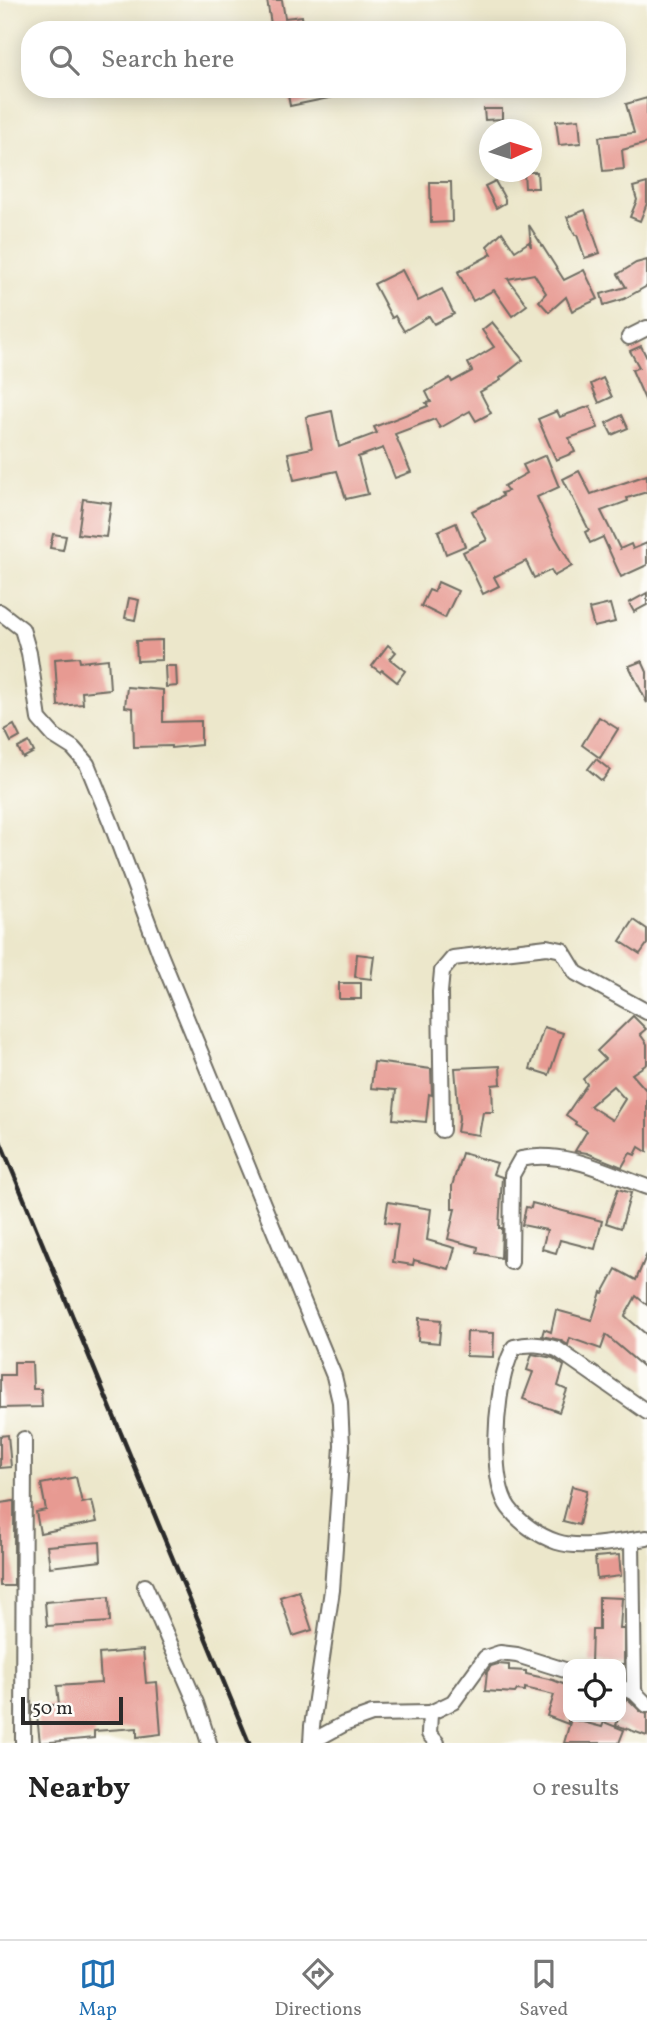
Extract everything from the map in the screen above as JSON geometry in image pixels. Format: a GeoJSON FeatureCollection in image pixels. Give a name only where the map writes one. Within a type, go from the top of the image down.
{"type":"FeatureCollection","features":[{"type":"Feature","properties":{"kind":"street"},"geometry":{"type":"LineString","coordinates":[[629,337],[647,328]]}},
{"type":"Feature","properties":{"kind":"street"},"geometry":{"type":"LineString","coordinates":[[0,612],[22,629],[29,653],[39,719],[54,736],[73,748],[87,764],[160,954],[334,1376],[340,1402],[342,1446],[332,1590],[311,1742]]}},
{"type":"Feature","properties":{"kind":"street"},"geometry":{"type":"LineString","coordinates":[[442,1130],[440,992],[442,971],[453,958],[547,947],[562,950],[576,973],[647,1012]]}},
{"type":"Feature","properties":{"kind":"street"},"geometry":{"type":"LineString","coordinates":[[511,1262],[512,1175],[521,1159],[536,1156],[577,1162],[647,1187]]}},
{"type":"Feature","properties":{"kind":"street"},"geometry":{"type":"LineString","coordinates":[[647,1412],[557,1349],[541,1344],[526,1344],[514,1347],[506,1366],[499,1394],[497,1421],[498,1480],[508,1507],[536,1532],[573,1545],[640,1539],[628,1690],[647,1704]]}},
{"type":"Feature","properties":{"kind":"street"},"geometry":{"type":"LineString","coordinates":[[23,1743],[24,1439]]}},
{"type":"Feature","properties":{"kind":"street"},"geometry":{"type":"LineString","coordinates":[[145,1586],[196,1703],[209,1743]]}},
{"type":"Feature","properties":{"kind":"street"},"geometry":{"type":"LineString","coordinates":[[311,1742],[344,1724],[372,1714],[430,1713],[453,1702],[485,1658],[500,1653],[517,1654],[563,1669]]}},
{"type":"Feature","properties":{"kind":"street"},"geometry":{"type":"LineString","coordinates":[[430,1713],[429,1734],[437,1743]]}},
{"type":"Feature","properties":{"kind":"building"},"geometry":{"type":"Polygon","coordinates":[[[267,0],[282,0],[285,18],[302,16],[303,21],[270,21],[267,0]]]}},
{"type":"Feature","properties":{"kind":"building"},"geometry":{"type":"Polygon","coordinates":[[[289,98],[329,98],[290,106],[289,98]]]}},
{"type":"Feature","properties":{"kind":"building"},"geometry":{"type":"Polygon","coordinates":[[[647,98],[647,143],[622,150],[624,169],[603,171],[599,137],[634,133],[626,104],[647,98]]]}},
{"type":"Feature","properties":{"kind":"building"},"geometry":{"type":"Polygon","coordinates":[[[484,109],[502,109],[502,119],[485,119],[484,109]]]}},
{"type":"Feature","properties":{"kind":"building"},"geometry":{"type":"Polygon","coordinates":[[[579,119],[581,143],[559,145],[556,121],[579,119]]]}},
{"type":"Feature","properties":{"kind":"building"},"geometry":{"type":"Polygon","coordinates":[[[430,182],[451,182],[452,222],[431,223],[430,182]]]}},
{"type":"Feature","properties":{"kind":"building"},"geometry":{"type":"Polygon","coordinates":[[[496,182],[505,203],[496,208],[485,186],[496,182]]]}},
{"type":"Feature","properties":{"kind":"building"},"geometry":{"type":"Polygon","coordinates":[[[525,182],[538,182],[538,188],[525,188],[525,182]]]}},
{"type":"Feature","properties":{"kind":"building"},"geometry":{"type":"Polygon","coordinates":[[[647,183],[647,203],[640,221],[630,217],[637,200],[633,187],[647,183]]]}},
{"type":"Feature","properties":{"kind":"building"},"geometry":{"type":"Polygon","coordinates":[[[585,210],[600,253],[585,258],[567,217],[585,210]]]}},
{"type":"Feature","properties":{"kind":"building"},"geometry":{"type":"Polygon","coordinates":[[[529,225],[564,280],[584,270],[598,299],[572,311],[566,297],[549,312],[539,301],[546,293],[534,274],[508,279],[527,305],[512,316],[494,290],[473,301],[458,272],[492,254],[487,246],[502,232],[515,251],[529,242],[531,247],[529,225]]]}},
{"type":"Feature","properties":{"kind":"building"},"geometry":{"type":"Polygon","coordinates":[[[647,260],[647,286],[624,299],[604,305],[601,294],[626,287],[618,274],[647,260]]]}},
{"type":"Feature","properties":{"kind":"building"},"geometry":{"type":"Polygon","coordinates":[[[402,270],[418,301],[442,289],[454,314],[434,324],[429,316],[404,331],[395,316],[392,318],[374,284],[402,270]]]}},
{"type":"Feature","properties":{"kind":"building"},"geometry":{"type":"Polygon","coordinates":[[[492,322],[523,360],[500,378],[501,380],[480,392],[491,413],[476,421],[470,411],[440,428],[435,419],[395,434],[411,472],[395,478],[383,448],[358,457],[368,494],[346,499],[337,471],[294,480],[288,453],[312,448],[306,417],[332,411],[339,447],[377,433],[374,427],[428,406],[426,403],[431,402],[426,392],[450,378],[452,382],[472,371],[468,363],[494,347],[482,330],[492,322]]]}},
{"type":"Feature","properties":{"kind":"building"},"geometry":{"type":"Polygon","coordinates":[[[641,346],[647,358],[647,404],[632,370],[639,367],[630,351],[641,346]]]}},
{"type":"Feature","properties":{"kind":"building"},"geometry":{"type":"Polygon","coordinates":[[[603,378],[612,397],[599,403],[591,384],[603,378]]]}},
{"type":"Feature","properties":{"kind":"building"},"geometry":{"type":"Polygon","coordinates":[[[590,406],[598,428],[569,438],[575,452],[556,460],[538,419],[557,411],[560,417],[590,406]]]}},
{"type":"Feature","properties":{"kind":"building"},"geometry":{"type":"Polygon","coordinates":[[[622,415],[628,428],[612,435],[606,423],[622,415]]]}},
{"type":"Feature","properties":{"kind":"building"},"geometry":{"type":"Polygon","coordinates":[[[546,455],[559,487],[537,497],[572,566],[554,576],[551,570],[534,578],[526,561],[494,577],[499,586],[483,594],[463,552],[487,540],[472,511],[503,496],[501,493],[508,491],[504,486],[527,473],[523,465],[546,455]]]}},
{"type":"Feature","properties":{"kind":"building"},"geometry":{"type":"Polygon","coordinates":[[[579,471],[591,494],[647,475],[647,492],[601,511],[620,549],[631,544],[633,549],[647,543],[647,565],[621,577],[603,537],[590,543],[585,532],[589,530],[563,479],[579,471]]]}},
{"type":"Feature","properties":{"kind":"building"},"geometry":{"type":"Polygon","coordinates":[[[83,499],[111,503],[106,537],[78,534],[83,499]]]}},
{"type":"Feature","properties":{"kind":"building"},"geometry":{"type":"Polygon","coordinates":[[[456,523],[465,546],[446,554],[438,531],[456,523]]]}},
{"type":"Feature","properties":{"kind":"building"},"geometry":{"type":"Polygon","coordinates":[[[53,534],[66,536],[63,550],[50,548],[53,534]]]}},
{"type":"Feature","properties":{"kind":"building"},"geometry":{"type":"Polygon","coordinates":[[[438,582],[458,591],[445,618],[421,606],[429,590],[434,592],[438,582]]]}},
{"type":"Feature","properties":{"kind":"building"},"geometry":{"type":"Polygon","coordinates":[[[647,593],[647,605],[634,612],[629,603],[647,593]]]}},
{"type":"Feature","properties":{"kind":"building"},"geometry":{"type":"Polygon","coordinates":[[[129,598],[139,600],[135,620],[125,618],[129,598]]]}},
{"type":"Feature","properties":{"kind":"building"},"geometry":{"type":"Polygon","coordinates":[[[610,604],[615,622],[594,627],[589,609],[610,604]]]}},
{"type":"Feature","properties":{"kind":"building"},"geometry":{"type":"Polygon","coordinates":[[[162,640],[162,660],[137,661],[136,641],[162,640]]]}},
{"type":"Feature","properties":{"kind":"building"},"geometry":{"type":"Polygon","coordinates":[[[388,645],[396,652],[390,659],[405,671],[397,682],[372,666],[388,645]]]}},
{"type":"Feature","properties":{"kind":"building"},"geometry":{"type":"Polygon","coordinates":[[[79,657],[80,662],[108,659],[110,689],[82,692],[83,704],[58,706],[55,659],[79,657]]]}},
{"type":"Feature","properties":{"kind":"building"},"geometry":{"type":"Polygon","coordinates":[[[642,661],[647,672],[647,703],[629,666],[642,661]]]}},
{"type":"Feature","properties":{"kind":"building"},"geometry":{"type":"Polygon","coordinates":[[[165,666],[176,666],[177,686],[166,687],[165,666]]]}},
{"type":"Feature","properties":{"kind":"building"},"geometry":{"type":"Polygon","coordinates":[[[127,687],[163,690],[163,722],[201,721],[201,745],[171,748],[134,747],[133,708],[125,707],[127,687]]]}},
{"type":"Feature","properties":{"kind":"building"},"geometry":{"type":"Polygon","coordinates":[[[599,717],[618,729],[600,758],[582,745],[599,717]]]}},
{"type":"Feature","properties":{"kind":"building"},"geometry":{"type":"Polygon","coordinates":[[[14,725],[20,737],[11,742],[5,730],[14,725]]]}},
{"type":"Feature","properties":{"kind":"building"},"geometry":{"type":"Polygon","coordinates":[[[29,742],[34,752],[23,758],[18,748],[29,742]]]}},
{"type":"Feature","properties":{"kind":"building"},"geometry":{"type":"Polygon","coordinates":[[[596,759],[610,770],[602,781],[588,769],[596,759]]]}},
{"type":"Feature","properties":{"kind":"building"},"geometry":{"type":"Polygon","coordinates":[[[634,920],[647,929],[647,944],[640,954],[620,941],[634,920]]]}},
{"type":"Feature","properties":{"kind":"building"},"geometry":{"type":"Polygon","coordinates":[[[357,954],[374,956],[371,979],[355,977],[357,954]]]}},
{"type":"Feature","properties":{"kind":"building"},"geometry":{"type":"Polygon","coordinates":[[[339,983],[361,983],[361,999],[339,999],[339,983]]]}},
{"type":"Feature","properties":{"kind":"building"},"geometry":{"type":"Polygon","coordinates":[[[633,1016],[646,1029],[640,1034],[647,1044],[647,1064],[632,1074],[647,1091],[647,1152],[639,1147],[635,1155],[630,1153],[622,1167],[575,1151],[587,1131],[566,1115],[587,1084],[583,1079],[605,1059],[597,1051],[633,1016]],[[613,1086],[590,1106],[612,1120],[625,1099],[613,1086]]]}},
{"type":"Feature","properties":{"kind":"building"},"geometry":{"type":"Polygon","coordinates":[[[544,1027],[563,1033],[549,1075],[530,1069],[544,1027]]]}},
{"type":"Feature","properties":{"kind":"building"},"geometry":{"type":"Polygon","coordinates":[[[374,1062],[431,1069],[432,1095],[429,1094],[426,1122],[393,1119],[396,1090],[371,1088],[374,1062]]]}},
{"type":"Feature","properties":{"kind":"building"},"geometry":{"type":"Polygon","coordinates":[[[500,1066],[501,1084],[492,1085],[493,1112],[483,1112],[479,1135],[457,1132],[459,1119],[455,1068],[500,1066]]]}},
{"type":"Feature","properties":{"kind":"building"},"geometry":{"type":"Polygon","coordinates":[[[462,1153],[497,1163],[493,1174],[502,1177],[499,1228],[502,1228],[501,1258],[477,1253],[478,1247],[448,1239],[455,1209],[452,1209],[452,1186],[462,1153]]]}},
{"type":"Feature","properties":{"kind":"building"},"geometry":{"type":"Polygon","coordinates":[[[618,1189],[631,1193],[621,1228],[606,1223],[618,1189]]]}},
{"type":"Feature","properties":{"kind":"building"},"geometry":{"type":"Polygon","coordinates":[[[388,1202],[431,1209],[427,1240],[455,1248],[449,1269],[414,1260],[413,1265],[393,1262],[398,1224],[385,1222],[388,1202]]]}},
{"type":"Feature","properties":{"kind":"building"},"geometry":{"type":"Polygon","coordinates":[[[532,1203],[602,1221],[595,1249],[560,1240],[556,1253],[542,1249],[547,1230],[522,1225],[526,1207],[531,1208],[532,1203]]]}},
{"type":"Feature","properties":{"kind":"building"},"geometry":{"type":"Polygon","coordinates":[[[647,1254],[647,1305],[636,1296],[625,1316],[647,1335],[647,1370],[606,1335],[601,1349],[570,1338],[568,1345],[560,1340],[542,1336],[544,1329],[551,1332],[556,1310],[592,1320],[601,1292],[603,1293],[616,1269],[636,1280],[647,1254]]]}},
{"type":"Feature","properties":{"kind":"building"},"geometry":{"type":"Polygon","coordinates":[[[419,1318],[441,1320],[439,1343],[418,1341],[419,1318]]]}},
{"type":"Feature","properties":{"kind":"building"},"geometry":{"type":"Polygon","coordinates":[[[467,1332],[494,1333],[493,1357],[466,1356],[467,1332]]]}},
{"type":"Feature","properties":{"kind":"building"},"geometry":{"type":"Polygon","coordinates":[[[532,1354],[553,1358],[564,1366],[558,1386],[567,1390],[559,1412],[523,1399],[533,1372],[527,1370],[532,1354]]]}},
{"type":"Feature","properties":{"kind":"building"},"geometry":{"type":"Polygon","coordinates":[[[14,1362],[32,1362],[33,1389],[41,1389],[42,1407],[0,1408],[0,1375],[14,1375],[14,1362]]]}},
{"type":"Feature","properties":{"kind":"building"},"geometry":{"type":"Polygon","coordinates":[[[8,1435],[11,1467],[0,1468],[0,1436],[8,1435]]]}},
{"type":"Feature","properties":{"kind":"building"},"geometry":{"type":"Polygon","coordinates":[[[76,1477],[82,1503],[92,1501],[97,1522],[40,1533],[36,1512],[46,1510],[41,1484],[76,1477]]]}},
{"type":"Feature","properties":{"kind":"building"},"geometry":{"type":"Polygon","coordinates":[[[572,1486],[587,1490],[579,1525],[563,1521],[572,1486]]]}},
{"type":"Feature","properties":{"kind":"building"},"geometry":{"type":"Polygon","coordinates":[[[14,1501],[14,1586],[0,1586],[0,1503],[14,1501]]]}},
{"type":"Feature","properties":{"kind":"building"},"geometry":{"type":"Polygon","coordinates":[[[100,1542],[101,1561],[50,1567],[47,1546],[100,1542]]]}},
{"type":"Feature","properties":{"kind":"building"},"geometry":{"type":"Polygon","coordinates":[[[619,1555],[621,1576],[597,1579],[595,1557],[619,1555]]]}},
{"type":"Feature","properties":{"kind":"building"},"geometry":{"type":"Polygon","coordinates":[[[299,1591],[312,1630],[293,1636],[280,1597],[299,1591]]]}},
{"type":"Feature","properties":{"kind":"building"},"geometry":{"type":"Polygon","coordinates":[[[109,1597],[110,1622],[47,1626],[45,1602],[109,1597]]]}},
{"type":"Feature","properties":{"kind":"building"},"geometry":{"type":"Polygon","coordinates":[[[599,1597],[622,1598],[620,1629],[624,1629],[624,1659],[591,1659],[592,1630],[599,1630],[599,1597]]]}},
{"type":"Feature","properties":{"kind":"building"},"geometry":{"type":"Polygon","coordinates":[[[143,1650],[146,1683],[157,1682],[161,1734],[137,1737],[137,1728],[94,1731],[94,1738],[40,1743],[33,1705],[59,1705],[57,1686],[101,1683],[99,1654],[143,1650]]]}},
{"type":"Feature","properties":{"kind":"building"},"geometry":{"type":"Polygon","coordinates":[[[509,1665],[509,1670],[526,1671],[526,1674],[563,1684],[563,1722],[568,1724],[547,1716],[554,1695],[525,1688],[525,1691],[517,1690],[515,1693],[485,1691],[487,1672],[491,1666],[509,1665]]]}},
{"type":"Feature","properties":{"kind":"building"},"geometry":{"type":"Polygon","coordinates":[[[626,1699],[629,1700],[641,1712],[647,1714],[647,1736],[616,1725],[617,1722],[626,1722],[626,1699]]]}},
{"type":"Feature","properties":{"kind":"building"},"geometry":{"type":"Polygon","coordinates":[[[570,1722],[602,1727],[604,1722],[624,1730],[619,1743],[564,1743],[570,1722]]]}},
{"type":"Feature","properties":{"kind":"railway"},"geometry":{"type":"LineString","coordinates":[[0,1141],[249,1743]]}}]}
